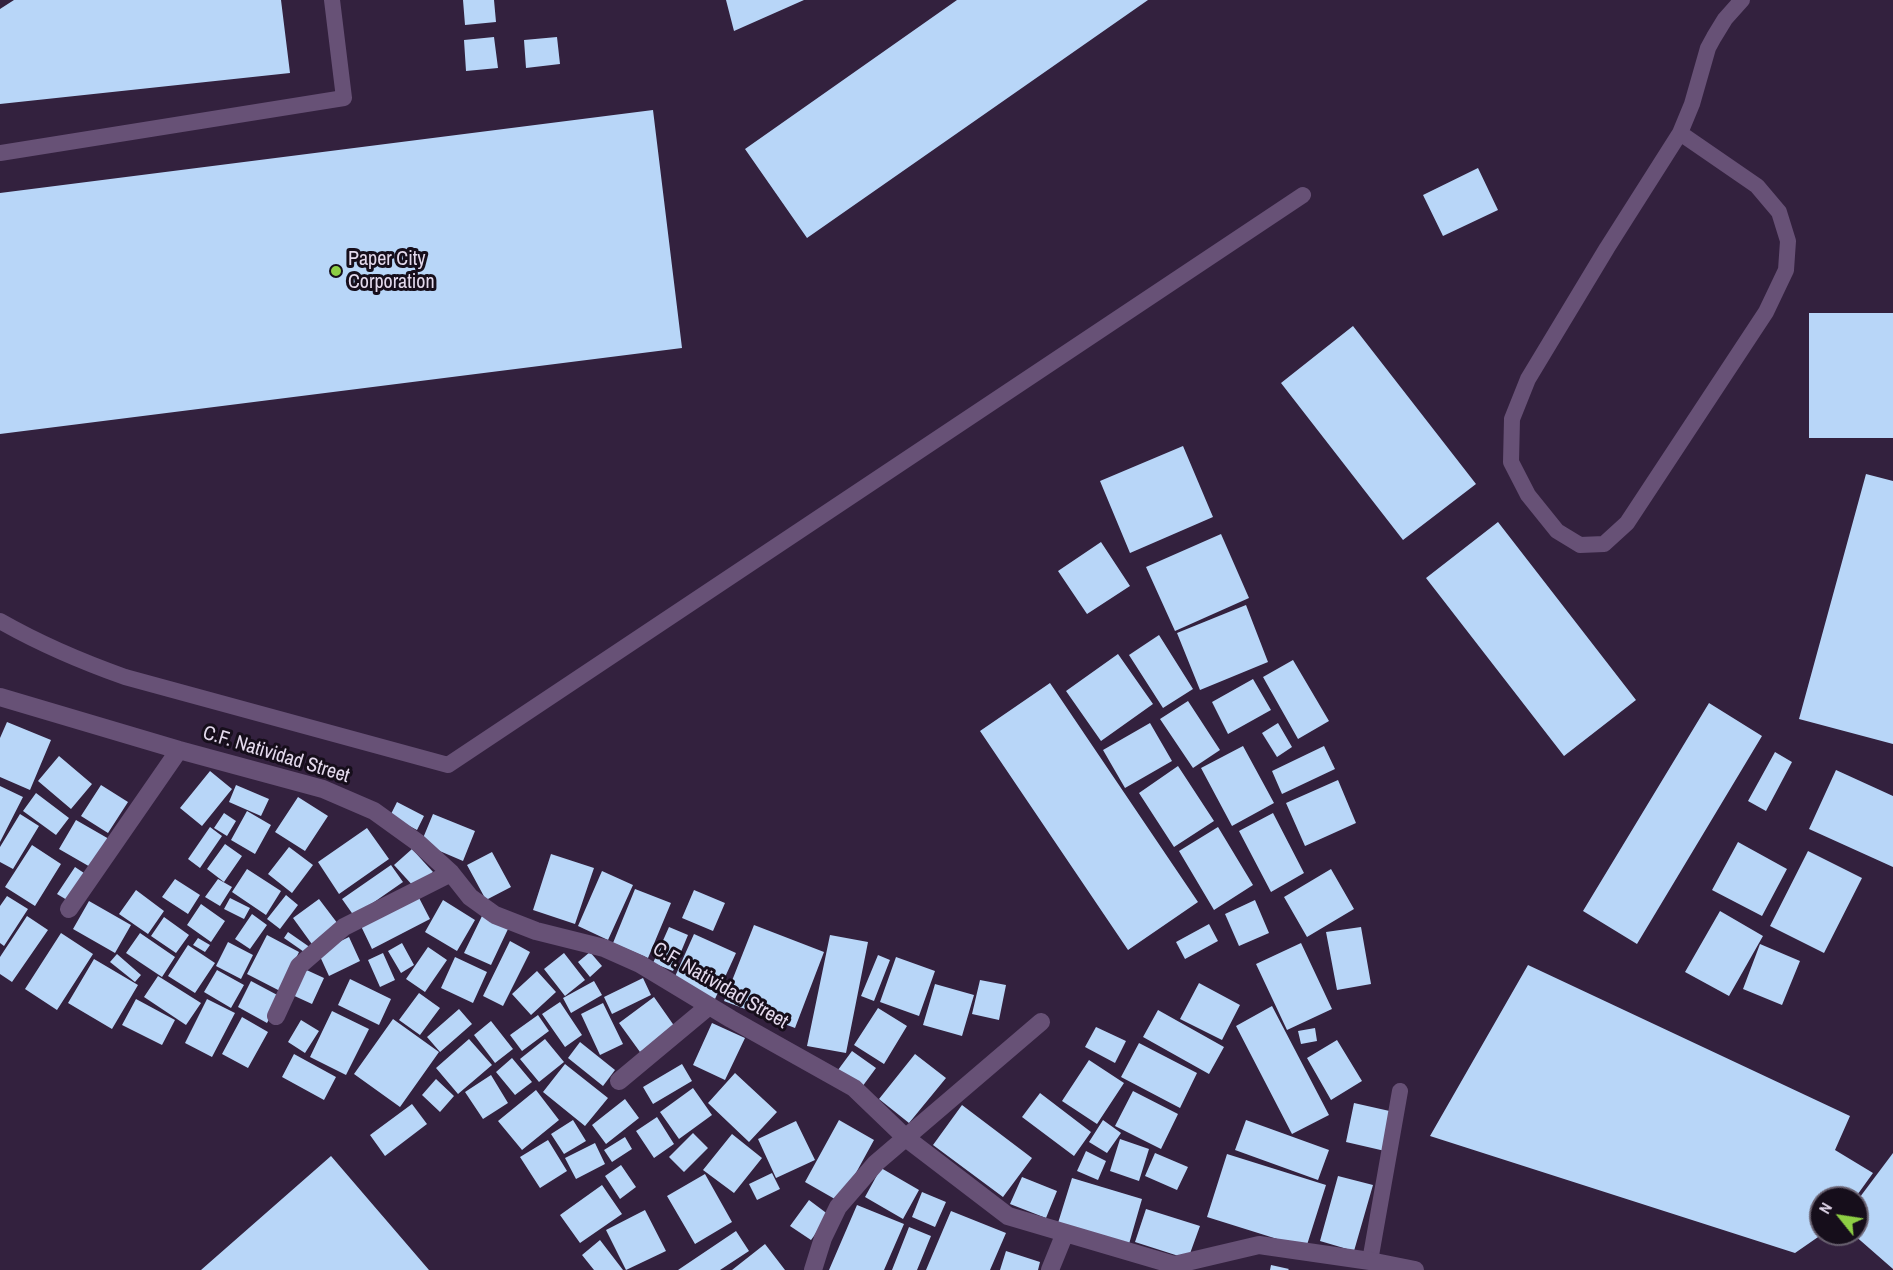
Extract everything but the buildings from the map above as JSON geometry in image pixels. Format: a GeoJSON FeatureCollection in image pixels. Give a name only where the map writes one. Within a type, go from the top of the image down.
{"type":"FeatureCollection","features":[{"type":"Feature","properties":{"kind":"street","name":"C.F. Natividad Street"},"geometry":{"type":"LineString","coordinates":[[0,698],[323,789],[374,811],[417,842],[451,873],[470,897],[495,915],[536,931],[604,948],[640,964],[854,1088],[906,1138],[1008,1216],[1174,1265],[1259,1245],[1415,1270]]}},
{"type":"Feature","properties":{"kind":"street"},"geometry":{"type":"LineString","coordinates":[[69,909],[179,750]]}},
{"type":"Feature","properties":{"kind":"street"},"geometry":{"type":"LineString","coordinates":[[276,1016],[299,966],[344,927],[451,873]]}},
{"type":"Feature","properties":{"kind":"street"},"geometry":{"type":"LineString","coordinates":[[619,1081],[709,1006]]}},
{"type":"Feature","properties":{"kind":"street"},"geometry":{"type":"LineString","coordinates":[[813,1270],[823,1238],[838,1208],[876,1163],[1041,1022]]}},
{"type":"Feature","properties":{"kind":"street"},"geometry":{"type":"LineString","coordinates":[[1050,1270],[1065,1233]]}},
{"type":"Feature","properties":{"kind":"lane"},"geometry":{"type":"LineString","coordinates":[[0,153],[344,98],[332,0]]}},
{"type":"Feature","properties":{"kind":"lane"},"geometry":{"type":"LineString","coordinates":[[1680,133],[1757,186],[1779,212],[1788,241],[1786,270],[1766,312],[1627,523],[1604,543],[1580,545],[1557,531],[1528,495],[1511,462],[1512,419],[1528,379],[1680,133],[1692,104],[1708,48],[1725,19],[1742,0]]}},
{"type":"Feature","properties":{"kind":"lane"},"geometry":{"type":"LineString","coordinates":[[0,621],[76,660],[125,677],[448,765],[1303,195]]}},
{"type":"Feature","properties":{"kind":"lane"},"geometry":{"type":"LineString","coordinates":[[1370,1261],[1400,1091]]}},
{"type":"Feature","properties":{"kind":"place","name":"Paper City Corporation"},"geometry":{"type":"Point","coordinates":[336,271]}}]}
